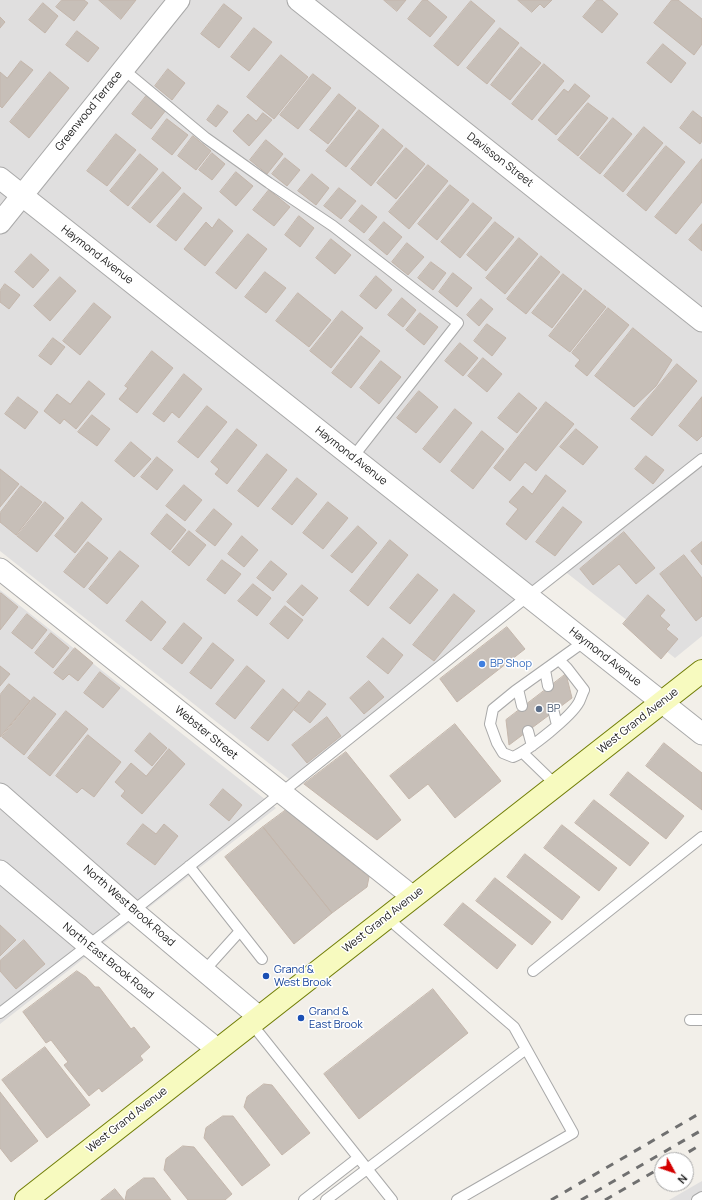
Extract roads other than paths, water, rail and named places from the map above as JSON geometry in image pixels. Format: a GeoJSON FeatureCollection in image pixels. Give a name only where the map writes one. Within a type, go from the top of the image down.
{"type":"FeatureCollection","features":[{"type":"Feature","properties":{"kind":"main road","name":"West Grand Avenue"},"geometry":{"type":"LineString","coordinates":[[26,1200],[702,671]]}},
{"type":"Feature","properties":{"kind":"street","name":"Greenwood Terrace"},"geometry":{"type":"LineString","coordinates":[[0,223],[178,0]]}},
{"type":"Feature","properties":{"kind":"street","name":"Davisson Street"},"geometry":{"type":"LineString","coordinates":[[298,0],[702,321]]}},
{"type":"Feature","properties":{"kind":"street","name":"Haymond Avenue"},"geometry":{"type":"LineString","coordinates":[[0,178],[702,734]]}},
{"type":"Feature","properties":{"kind":"street","name":"Webster Street"},"geometry":{"type":"LineString","coordinates":[[0,569],[413,897]]}},
{"type":"Feature","properties":{"kind":"street","name":"North West Brook Road"},"geometry":{"type":"LineString","coordinates":[[0,794],[204,971],[255,1020]]}},
{"type":"Feature","properties":{"kind":"street","name":"North East Brook Road"},"geometry":{"type":"LineString","coordinates":[[0,871],[88,945],[218,1049]]}},
{"type":"Feature","properties":{"kind":"lane"},"geometry":{"type":"LineString","coordinates":[[123,69],[206,138],[333,226],[458,323],[353,457]]}},
{"type":"Feature","properties":{"kind":"lane"},"geometry":{"type":"LineString","coordinates":[[0,1013],[134,911],[702,459]]}},
{"type":"Feature","properties":{"kind":"lane"},"geometry":{"type":"LineString","coordinates":[[559,660],[584,690],[579,703],[557,725],[532,746],[513,758],[504,752],[497,743],[490,724],[493,709],[518,689],[585,641]]}},
{"type":"Feature","properties":{"kind":"lane"},"geometry":{"type":"LineString","coordinates":[[545,670],[548,686]]}},
{"type":"Feature","properties":{"kind":"lane"},"geometry":{"type":"LineString","coordinates":[[518,689],[522,706]]}},
{"type":"Feature","properties":{"kind":"lane"},"geometry":{"type":"LineString","coordinates":[[554,709],[557,725]]}},
{"type":"Feature","properties":{"kind":"lane"},"geometry":{"type":"LineString","coordinates":[[528,730],[532,746]]}},
{"type":"Feature","properties":{"kind":"lane"},"geometry":{"type":"LineString","coordinates":[[523,753],[556,785]]}},
{"type":"Feature","properties":{"kind":"lane"},"geometry":{"type":"LineString","coordinates":[[533,971],[702,837]]}},
{"type":"Feature","properties":{"kind":"lane"},"geometry":{"type":"LineString","coordinates":[[189,866],[262,959]]}},
{"type":"Feature","properties":{"kind":"lane"},"geometry":{"type":"LineString","coordinates":[[386,917],[514,1027],[573,1133],[457,1200]]}},
{"type":"Feature","properties":{"kind":"lane"},"geometry":{"type":"LineString","coordinates":[[204,971],[240,931]]}},
{"type":"Feature","properties":{"kind":"lane"},"geometry":{"type":"LineString","coordinates":[[255,1020],[367,1170],[392,1200]]}},
{"type":"Feature","properties":{"kind":"lane"},"geometry":{"type":"LineString","coordinates":[[690,1020],[702,1020]]}},
{"type":"Feature","properties":{"kind":"lane"},"geometry":{"type":"LineString","coordinates":[[326,1200],[526,1049]]}},
{"type":"Feature","properties":{"kind":"lane"},"geometry":{"type":"LineString","coordinates":[[304,1200],[358,1158]]}},
{"type":"Feature","properties":{"kind":"lane"},"geometry":{"type":"LineString","coordinates":[[697,1200],[702,1197]]}},
{"type":"Feature","properties":{"kind":"railway"},"geometry":{"type":"LineString","coordinates":[[551,1200],[702,1112]]}},
{"type":"Feature","properties":{"kind":"railway"},"geometry":{"type":"LineString","coordinates":[[581,1200],[702,1130]]}},
{"type":"Feature","properties":{"kind":"railway"},"geometry":{"type":"LineString","coordinates":[[688,1152],[702,1144]]}},
{"type":"Feature","properties":{"kind":"railway"},"geometry":{"type":"LineString","coordinates":[[605,1200],[654,1172]]}},
{"type":"Feature","properties":{"kind":"place","name":"BP Shop"},"geometry":{"type":"Point","coordinates":[482,664]}},
{"type":"Feature","properties":{"kind":"place","name":"BP"},"geometry":{"type":"Point","coordinates":[539,709]}},
{"type":"Feature","properties":{"kind":"place","name":"Grand & West Brook"},"geometry":{"type":"Point","coordinates":[266,976]}},
{"type":"Feature","properties":{"kind":"place","name":"Grand & East Brook"},"geometry":{"type":"Point","coordinates":[301,1018]}}]}
